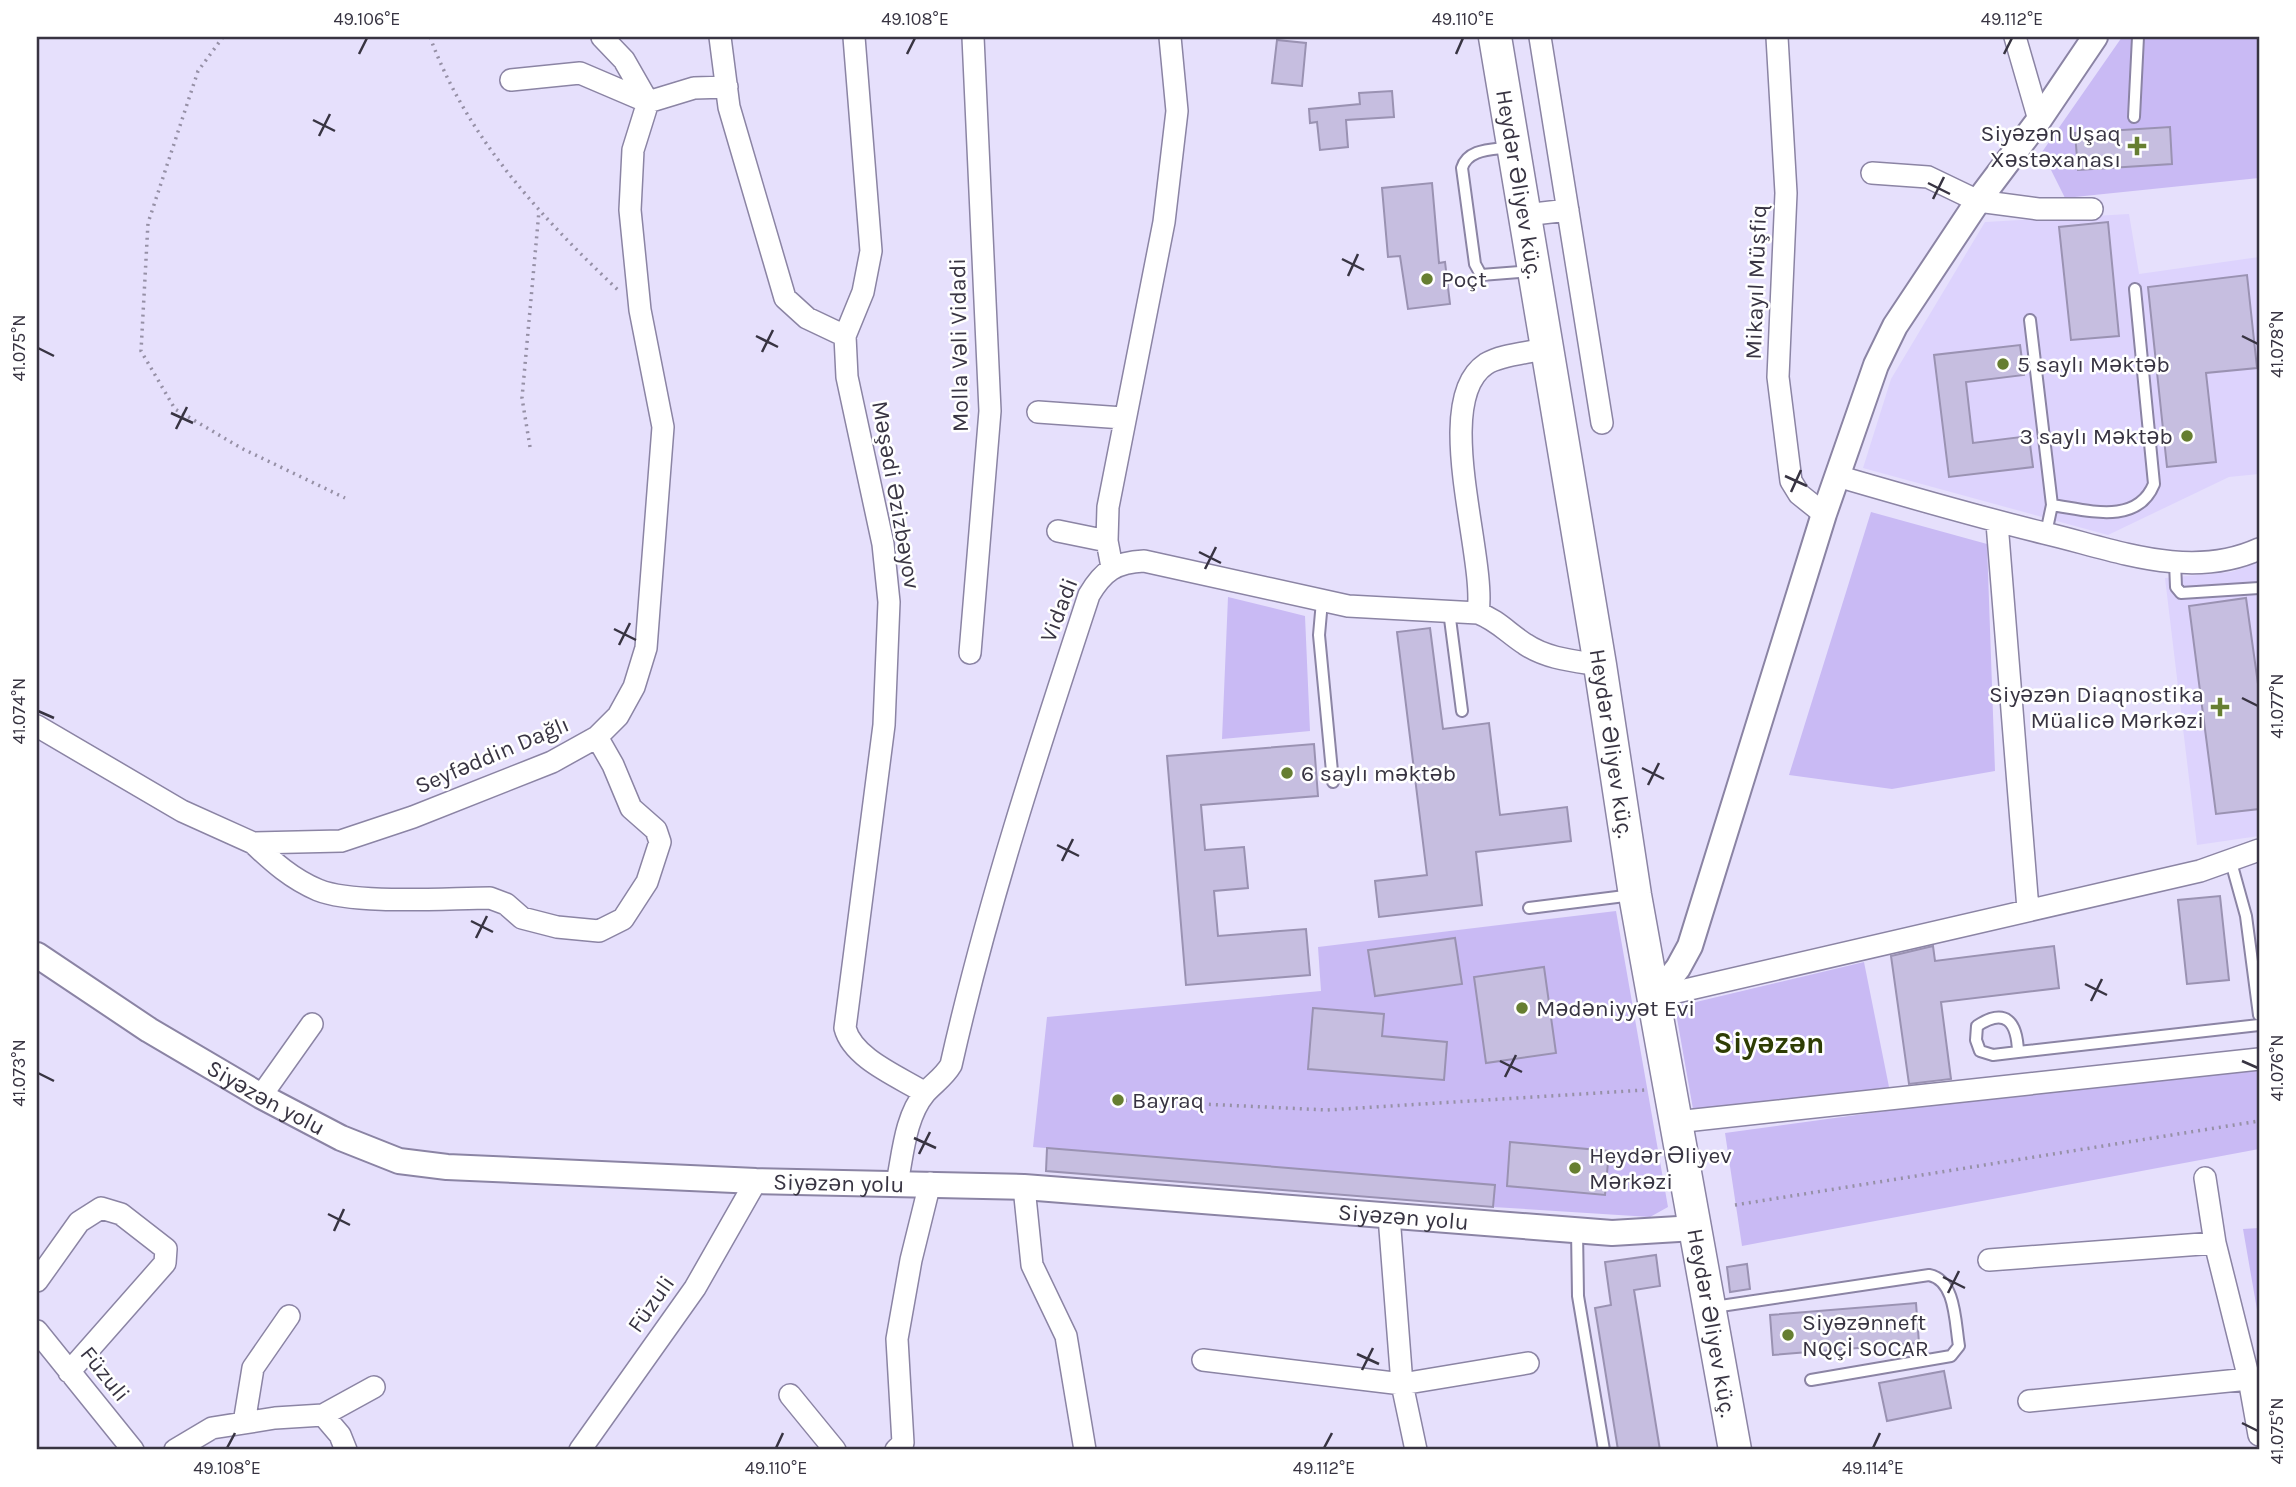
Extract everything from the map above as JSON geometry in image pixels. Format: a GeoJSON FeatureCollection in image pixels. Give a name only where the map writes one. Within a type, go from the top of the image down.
{"type":"FeatureCollection","features":[{"type":"Feature","properties":{"kind":"main road","name":"Heydər Əliyev küç."},"geometry":{"type":"LineString","coordinates":[[1495,37],[1600,665],[1635,895],[1735,1450]]}},
{"type":"Feature","properties":{"kind":"street"},"geometry":{"type":"LineString","coordinates":[[602,37],[624,60],[648,102]]}},
{"type":"Feature","properties":{"kind":"street"},"geometry":{"type":"LineString","coordinates":[[720,37],[729,107],[785,298],[807,318],[845,336]]}},
{"type":"Feature","properties":{"kind":"street","name":"Məşədi Əzizbəyov"},"geometry":{"type":"LineString","coordinates":[[854,37],[871,251],[863,292],[845,336],[847,377],[883,544],[889,602],[884,725],[845,1028],[848,1040],[861,1053],[925,1093]]}},
{"type":"Feature","properties":{"kind":"street","name":"Molla Vəli Vidadi"},"geometry":{"type":"LineString","coordinates":[[970,653],[990,411],[973,37]]}},
{"type":"Feature","properties":{"kind":"street","name":"Vidadi"},"geometry":{"type":"LineString","coordinates":[[897,1183],[910,1120],[925,1093],[944,1076],[951,1065],[975,957],[1017,814],[1089,595],[1100,576],[1112,567],[1107,541],[1108,507],[1123,418],[1164,222],[1177,111],[1170,37]]}},
{"type":"Feature","properties":{"kind":"street"},"geometry":{"type":"LineString","coordinates":[[1540,37],[1602,423]]}},
{"type":"Feature","properties":{"kind":"street","name":"Mikayıl Müşfiq"},"geometry":{"type":"LineString","coordinates":[[1777,37],[1786,193],[1778,377],[1791,481],[1799,494],[1824,514]]}},
{"type":"Feature","properties":{"kind":"street"},"geometry":{"type":"LineString","coordinates":[[2015,37],[2039,120]]}},
{"type":"Feature","properties":{"kind":"street"},"geometry":{"type":"LineString","coordinates":[[1655,997],[1678,968],[1690,946],[1824,514],[1885,343],[1978,201],[2039,120],[2095,37]]}},
{"type":"Feature","properties":{"kind":"street"},"geometry":{"type":"LineString","coordinates":[[511,80],[580,73],[648,102],[694,88],[727,87]]}},
{"type":"Feature","properties":{"kind":"street","name":"Seyfəddin Dağlı"},"geometry":{"type":"LineString","coordinates":[[37,726],[182,811],[253,843],[341,841],[413,817],[552,762],[597,737],[618,716],[629,697],[646,648],[663,428],[640,310],[630,209],[633,150],[648,102]]}},
{"type":"Feature","properties":{"kind":"street"},"geometry":{"type":"LineString","coordinates":[[1872,173],[1928,177],[1978,201],[2038,209],[2092,209]]}},
{"type":"Feature","properties":{"kind":"street"},"geometry":{"type":"LineString","coordinates":[[1525,215],[1568,210]]}},
{"type":"Feature","properties":{"kind":"street"},"geometry":{"type":"LineString","coordinates":[[1478,613],[1479,592],[1464,485],[1462,432],[1468,390],[1475,373],[1489,362],[1548,348]]}},
{"type":"Feature","properties":{"kind":"street"},"geometry":{"type":"LineString","coordinates":[[1038,412],[1123,418]]}},
{"type":"Feature","properties":{"kind":"street"},"geometry":{"type":"LineString","coordinates":[[1837,476],[1997,523],[2046,533],[2116,553],[2175,562],[2224,559],[2259,549]]}},
{"type":"Feature","properties":{"kind":"street"},"geometry":{"type":"LineString","coordinates":[[1997,523],[2028,909]]}},
{"type":"Feature","properties":{"kind":"street"},"geometry":{"type":"LineString","coordinates":[[1058,531],[1107,541]]}},
{"type":"Feature","properties":{"kind":"street"},"geometry":{"type":"LineString","coordinates":[[1112,567],[1144,561],[1348,606],[1478,613],[1493,619],[1525,644],[1544,654],[1600,665]]}},
{"type":"Feature","properties":{"kind":"street"},"geometry":{"type":"LineString","coordinates":[[253,843],[288,875],[321,891],[370,898],[490,898],[506,904],[522,918],[557,927],[599,931],[623,919],[647,882],[660,842],[656,830],[631,808],[613,765],[597,737]]}},
{"type":"Feature","properties":{"kind":"street"},"geometry":{"type":"LineString","coordinates":[[1655,997],[2231,862],[2259,850]]}},
{"type":"Feature","properties":{"kind":"street","name":"Siyəzən yolu"},"geometry":{"type":"LineString","coordinates":[[37,955],[149,1030],[261,1096],[341,1138],[399,1161],[447,1167],[756,1181],[1024,1186],[1577,1230],[1643,1233],[1695,1228]]}},
{"type":"Feature","properties":{"kind":"street"},"geometry":{"type":"LineString","coordinates":[[261,1096],[312,1024]]}},
{"type":"Feature","properties":{"kind":"street"},"geometry":{"type":"LineString","coordinates":[[1676,1122],[2259,1059]]}},
{"type":"Feature","properties":{"kind":"street"},"geometry":{"type":"LineString","coordinates":[[2204,1178],[2215,1243],[2249,1378],[2259,1435]]}},
{"type":"Feature","properties":{"kind":"street","name":"Füzuli"},"geometry":{"type":"LineString","coordinates":[[580,1450],[695,1288],[756,1181]]}},
{"type":"Feature","properties":{"kind":"street"},"geometry":{"type":"LineString","coordinates":[[902,1448],[897,1339],[911,1260],[930,1183]]}},
{"type":"Feature","properties":{"kind":"street"},"geometry":{"type":"LineString","coordinates":[[1024,1186],[1032,1265],[1066,1336],[1085,1450]]}},
{"type":"Feature","properties":{"kind":"street"},"geometry":{"type":"LineString","coordinates":[[37,1281],[79,1222],[101,1208],[121,1214],[166,1249],[165,1263],[69,1372]]}},
{"type":"Feature","properties":{"kind":"street"},"geometry":{"type":"LineString","coordinates":[[1389,1216],[1402,1384],[1416,1450]]}},
{"type":"Feature","properties":{"kind":"street"},"geometry":{"type":"LineString","coordinates":[[1989,1260],[2215,1243]]}},
{"type":"Feature","properties":{"kind":"street"},"geometry":{"type":"LineString","coordinates":[[244,1423],[253,1368],[289,1316]]}},
{"type":"Feature","properties":{"kind":"street","name":"Füzuli"},"geometry":{"type":"LineString","coordinates":[[37,1331],[133,1450]]}},
{"type":"Feature","properties":{"kind":"street"},"geometry":{"type":"LineString","coordinates":[[1203,1360],[1402,1384],[1528,1363]]}},
{"type":"Feature","properties":{"kind":"street"},"geometry":{"type":"LineString","coordinates":[[2029,1401],[2249,1378]]}},
{"type":"Feature","properties":{"kind":"street"},"geometry":{"type":"LineString","coordinates":[[175,1450],[212,1428],[323,1415],[374,1387]]}},
{"type":"Feature","properties":{"kind":"street"},"geometry":{"type":"LineString","coordinates":[[790,1395],[835,1450]]}},
{"type":"Feature","properties":{"kind":"street"},"geometry":{"type":"LineString","coordinates":[[323,1415],[340,1434],[346,1450]]}},
{"type":"Feature","properties":{"kind":"lane"},"geometry":{"type":"LineString","coordinates":[[2134,117],[2138,37]]}},
{"type":"Feature","properties":{"kind":"lane"},"geometry":{"type":"LineString","coordinates":[[1514,147],[1472,153],[1465,159],[1462,168],[1475,264],[1480,275],[1535,271]]}},
{"type":"Feature","properties":{"kind":"lane"},"geometry":{"type":"LineString","coordinates":[[2052,505],[2114,514],[2127,511],[2150,495],[2154,484],[2135,289]]}},
{"type":"Feature","properties":{"kind":"lane"},"geometry":{"type":"LineString","coordinates":[[2030,320],[2052,505],[2046,533]]}},
{"type":"Feature","properties":{"kind":"lane"},"geometry":{"type":"LineString","coordinates":[[2175,562],[2176,587],[2181,593],[2259,588]]}},
{"type":"Feature","properties":{"kind":"lane"},"geometry":{"type":"LineString","coordinates":[[1322,601],[1319,635],[1333,782]]}},
{"type":"Feature","properties":{"kind":"lane"},"geometry":{"type":"LineString","coordinates":[[1449,611],[1462,711]]}},
{"type":"Feature","properties":{"kind":"lane"},"geometry":{"type":"LineString","coordinates":[[2231,862],[2246,916],[2259,1015]]}},
{"type":"Feature","properties":{"kind":"lane"},"geometry":{"type":"LineString","coordinates":[[1529,908],[1635,895]]}},
{"type":"Feature","properties":{"kind":"lane"},"geometry":{"type":"LineString","coordinates":[[2018,1052],[2017,1032],[2011,1022],[2004,1018],[1988,1019],[1977,1026],[1976,1040],[1980,1051],[1993,1055],[2259,1025]]}},
{"type":"Feature","properties":{"kind":"lane"},"geometry":{"type":"LineString","coordinates":[[1577,1230],[1578,1296],[1604,1450]]}},
{"type":"Feature","properties":{"kind":"lane"},"geometry":{"type":"LineString","coordinates":[[1711,1308],[1929,1275],[1937,1277],[1947,1285],[1959,1346],[1951,1356],[1811,1380]]}},
{"type":"Feature","properties":{"kind":"path"},"geometry":{"type":"LineString","coordinates":[[223,37],[198,71],[148,223],[141,351],[175,409],[241,448],[345,498]]}},
{"type":"Feature","properties":{"kind":"path"},"geometry":{"type":"LineString","coordinates":[[430,37],[471,126],[539,211],[640,310]]}},
{"type":"Feature","properties":{"kind":"path"},"geometry":{"type":"LineString","coordinates":[[530,447],[522,398],[539,211]]}},
{"type":"Feature","properties":{"kind":"path"},"geometry":{"type":"LineString","coordinates":[[1118,1100],[1327,1110],[1647,1090]]}},
{"type":"Feature","properties":{"kind":"path"},"geometry":{"type":"LineString","coordinates":[[1735,1205],[2259,1121]]}},
{"type":"Feature","properties":{"kind":"shaded area"},"geometry":{"type":"Polygon","coordinates":[[[2122,37],[2259,37],[2259,178],[2065,198],[2042,152],[2122,37]]]}},
{"type":"Feature","properties":{"kind":"shaded area"},"geometry":{"type":"Polygon","coordinates":[[[2129,214],[2139,274],[2259,257],[2259,474],[2229,477],[2108,535],[1863,468],[1891,379],[1985,222],[2129,214]]]}},
{"type":"Feature","properties":{"kind":"shaded area"},"geometry":{"type":"Polygon","coordinates":[[[1871,512],[1987,544],[1995,771],[1892,789],[1789,775],[1871,512]]]}},
{"type":"Feature","properties":{"kind":"shaded area","name":"Siyəzən Diaqnostika Müalicə Mərkəzi"},"geometry":{"type":"Polygon","coordinates":[[[2259,562],[2259,836],[2197,845],[2165,578],[2231,572],[2259,562]]]}},
{"type":"Feature","properties":{"kind":"shaded area"},"geometry":{"type":"Polygon","coordinates":[[[1228,597],[1305,616],[1310,731],[1222,739],[1228,597]]]}},
{"type":"Feature","properties":{"kind":"shaded area"},"geometry":{"type":"Polygon","coordinates":[[[1616,911],[1668,1207],[1650,1217],[1493,1207],[1494,1185],[1033,1147],[1047,1017],[1321,991],[1318,947],[1616,911]]]}},
{"type":"Feature","properties":{"kind":"shaded area"},"geometry":{"type":"Polygon","coordinates":[[[1864,962],[1890,1092],[1693,1109],[1675,1007],[1864,962]]]}},
{"type":"Feature","properties":{"kind":"shaded area"},"geometry":{"type":"Polygon","coordinates":[[[2259,1066],[2259,1149],[1742,1246],[1725,1133],[2010,1094],[2259,1066]]]}},
{"type":"Feature","properties":{"kind":"shaded area"},"geometry":{"type":"Polygon","coordinates":[[[2259,1228],[2259,1321],[2243,1229],[2259,1228]]]}},
{"type":"Feature","properties":{"kind":"building"},"geometry":{"type":"Polygon","coordinates":[[[1277,40],[1306,43],[1302,86],[1272,83],[1277,40]]]}},
{"type":"Feature","properties":{"kind":"building"},"geometry":{"type":"Polygon","coordinates":[[[1392,91],[1394,117],[1346,120],[1348,147],[1320,150],[1317,122],[1310,123],[1309,109],[1360,104],[1359,93],[1392,91]]]}},
{"type":"Feature","properties":{"kind":"building"},"geometry":{"type":"Polygon","coordinates":[[[2170,127],[2172,164],[2078,170],[2075,133],[2170,127]]]}},
{"type":"Feature","properties":{"kind":"building"},"geometry":{"type":"Polygon","coordinates":[[[1432,183],[1439,263],[1445,262],[1450,304],[1408,309],[1400,256],[1388,257],[1382,188],[1432,183]]]}},
{"type":"Feature","properties":{"kind":"building"},"geometry":{"type":"Polygon","coordinates":[[[2108,222],[2119,336],[2071,340],[2059,227],[2108,222]]]}},
{"type":"Feature","properties":{"kind":"building"},"geometry":{"type":"Polygon","coordinates":[[[2247,275],[2257,368],[2206,373],[2216,462],[2167,467],[2148,287],[2247,275]]]}},
{"type":"Feature","properties":{"kind":"building"},"geometry":{"type":"Polygon","coordinates":[[[2020,345],[2024,375],[1966,382],[1973,443],[2029,436],[2033,467],[1949,477],[1934,355],[2020,345]]]}},
{"type":"Feature","properties":{"kind":"building"},"geometry":{"type":"Polygon","coordinates":[[[2246,598],[2259,691],[2259,809],[2216,814],[2189,606],[2246,598]]]}},
{"type":"Feature","properties":{"kind":"building"},"geometry":{"type":"Polygon","coordinates":[[[1430,628],[1443,729],[1489,723],[1500,815],[1567,807],[1571,841],[1476,852],[1482,905],[1379,917],[1375,881],[1427,875],[1397,632],[1430,628]]]}},
{"type":"Feature","properties":{"kind":"building"},"geometry":{"type":"Polygon","coordinates":[[[1314,744],[1318,796],[1201,805],[1205,850],[1244,847],[1248,888],[1214,891],[1218,936],[1306,929],[1310,975],[1186,985],[1167,756],[1314,744]]]}},
{"type":"Feature","properties":{"kind":"building"},"geometry":{"type":"Polygon","coordinates":[[[2220,896],[2229,980],[2187,984],[2178,900],[2220,896]]]}},
{"type":"Feature","properties":{"kind":"building"},"geometry":{"type":"Polygon","coordinates":[[[1455,938],[1462,984],[1375,996],[1368,950],[1455,938]]]}},
{"type":"Feature","properties":{"kind":"building"},"geometry":{"type":"Polygon","coordinates":[[[1933,946],[1935,961],[2054,946],[2059,988],[1941,1002],[1951,1079],[1909,1084],[1891,956],[1933,946]]]}},
{"type":"Feature","properties":{"kind":"building"},"geometry":{"type":"Polygon","coordinates":[[[1544,967],[1556,1053],[1486,1063],[1474,977],[1544,967]]]}},
{"type":"Feature","properties":{"kind":"building"},"geometry":{"type":"Polygon","coordinates":[[[1313,1008],[1384,1014],[1382,1036],[1447,1042],[1444,1080],[1308,1069],[1313,1008]]]}},
{"type":"Feature","properties":{"kind":"building"},"geometry":{"type":"Polygon","coordinates":[[[1510,1142],[1609,1151],[1605,1195],[1507,1186],[1510,1142]]]}},
{"type":"Feature","properties":{"kind":"building"},"geometry":{"type":"Polygon","coordinates":[[[1047,1148],[1495,1185],[1493,1207],[1046,1171],[1047,1148]]]}},
{"type":"Feature","properties":{"kind":"building"},"geometry":{"type":"Polygon","coordinates":[[[1656,1255],[1660,1286],[1634,1290],[1660,1450],[1618,1450],[1595,1308],[1611,1305],[1605,1262],[1656,1255]]]}},
{"type":"Feature","properties":{"kind":"building"},"geometry":{"type":"Polygon","coordinates":[[[1747,1264],[1750,1289],[1730,1292],[1727,1267],[1747,1264]]]}},
{"type":"Feature","properties":{"kind":"building"},"geometry":{"type":"Polygon","coordinates":[[[1916,1303],[1919,1343],[1773,1355],[1770,1315],[1916,1303]]]}},
{"type":"Feature","properties":{"kind":"building"},"geometry":{"type":"Polygon","coordinates":[[[1944,1371],[1951,1408],[1887,1421],[1879,1383],[1944,1371]]]}},
{"type":"Feature","properties":{"kind":"place","name":"Siyəzən Uşaq Xəstəxanası"},"geometry":{"type":"Point","coordinates":[2137,146]}},
{"type":"Feature","properties":{"kind":"place","name":"Poçt"},"geometry":{"type":"Point","coordinates":[1427,279]}},
{"type":"Feature","properties":{"kind":"place","name":"5 saylı Məktəb"},"geometry":{"type":"Point","coordinates":[2003,364]}},
{"type":"Feature","properties":{"kind":"place","name":"3 saylı Məktəb"},"geometry":{"type":"Point","coordinates":[2187,436]}},
{"type":"Feature","properties":{"kind":"place","name":"Siyəzən Diaqnostika Müalicə Mərkəzi"},"geometry":{"type":"Point","coordinates":[2220,707]}},
{"type":"Feature","properties":{"kind":"place","name":"6 saylı məktəb"},"geometry":{"type":"Point","coordinates":[1287,773]}},
{"type":"Feature","properties":{"kind":"place","name":"Mədəniyyət Evi"},"geometry":{"type":"Point","coordinates":[1522,1008]}},
{"type":"Feature","properties":{"kind":"place","name":"Bayraq"},"geometry":{"type":"Point","coordinates":[1118,1100]}},
{"type":"Feature","properties":{"kind":"place","name":"Heydər Əliyev Mərkəzi"},"geometry":{"type":"Point","coordinates":[1575,1168]}},
{"type":"Feature","properties":{"kind":"place","name":"Siyəzənneft NQÇİ SOCAR"},"geometry":{"type":"Point","coordinates":[1788,1335]}},
{"type":"Feature","properties":{"kind":"district","name":"Siyəzən"},"geometry":{"type":"Point","coordinates":[1769,1043]}}]}
